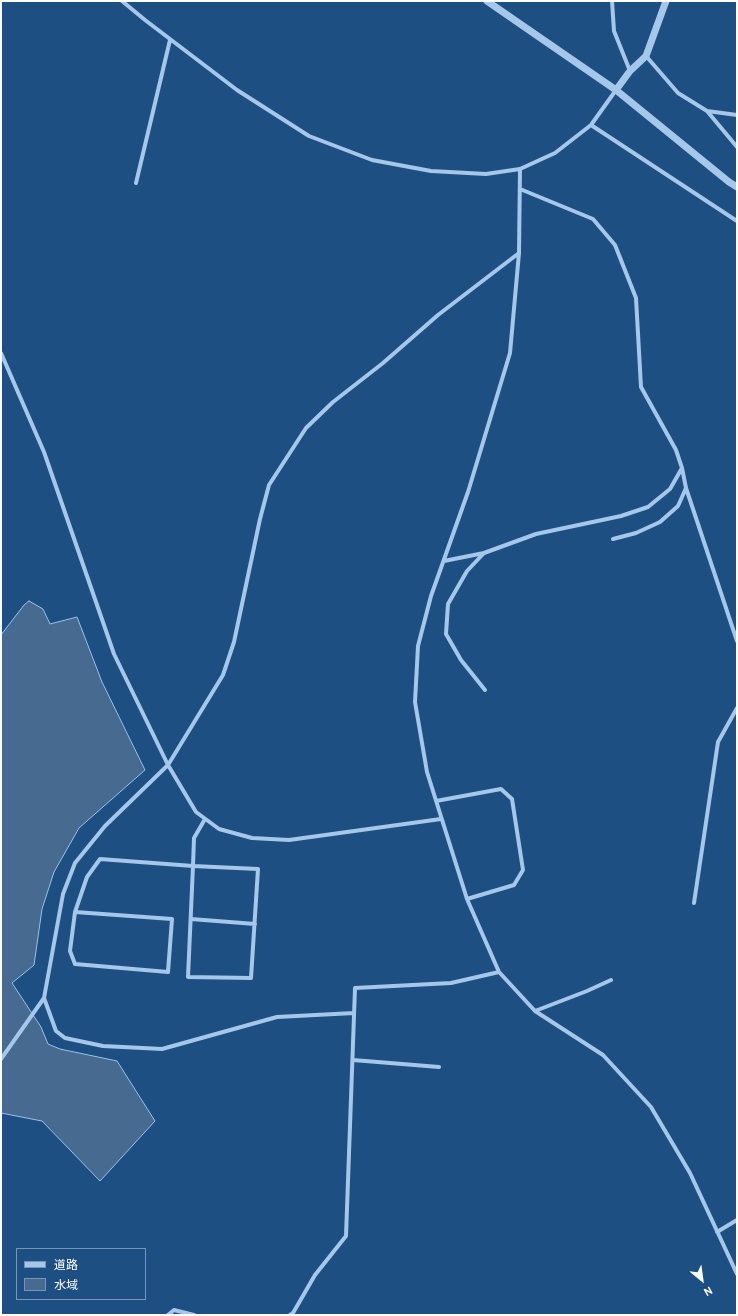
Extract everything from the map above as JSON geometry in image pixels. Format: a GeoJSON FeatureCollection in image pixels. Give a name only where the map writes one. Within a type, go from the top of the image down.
{"type":"FeatureCollection","features":[{"type":"Feature","properties":{"kind":"street"},"geometry":{"type":"LineString","coordinates":[[122,1],[170,40],[237,90],[309,136],[372,160],[431,170],[486,174],[520,169],[555,153],[591,125],[630,71],[646,56],[666,1]]}},
{"type":"Feature","properties":{"kind":"street"},"geometry":{"type":"LineString","coordinates":[[487,1],[616,90],[737,187]]}},
{"type":"Feature","properties":{"kind":"street"},"geometry":{"type":"LineString","coordinates":[[612,1],[614,31],[630,71]]}},
{"type":"Feature","properties":{"kind":"street"},"geometry":{"type":"LineString","coordinates":[[136,183],[170,40]]}},
{"type":"Feature","properties":{"kind":"street"},"geometry":{"type":"LineString","coordinates":[[646,56],[678,93],[707,111],[737,147]]}},
{"type":"Feature","properties":{"kind":"street"},"geometry":{"type":"LineString","coordinates":[[707,111],[737,115]]}},
{"type":"Feature","properties":{"kind":"street"},"geometry":{"type":"LineString","coordinates":[[591,125],[737,221]]}},
{"type":"Feature","properties":{"kind":"street"},"geometry":{"type":"LineString","coordinates":[[520,169],[519,254],[510,353],[468,492],[431,596],[418,646],[415,702],[427,772],[467,899],[499,972],[535,1011],[603,1055],[651,1107],[690,1173],[737,1274]]}},
{"type":"Feature","properties":{"kind":"street"},"geometry":{"type":"LineString","coordinates":[[520,189],[593,219],[615,245],[636,298],[641,386],[676,450],[682,468],[686,488],[737,641]]}},
{"type":"Feature","properties":{"kind":"street"},"geometry":{"type":"LineString","coordinates":[[1,1059],[44,998],[63,894],[75,863],[105,826],[168,765],[223,675],[234,642],[260,519],[269,485],[306,428],[333,402],[383,363],[438,314],[519,254]]}},
{"type":"Feature","properties":{"kind":"street"},"geometry":{"type":"LineString","coordinates":[[1,353],[44,452],[114,654],[168,765],[196,812],[219,828],[252,838],[289,840],[441,819]]}},
{"type":"Feature","properties":{"kind":"street"},"geometry":{"type":"LineString","coordinates":[[444,561],[484,553],[536,534],[621,516],[648,507],[670,489],[682,468]]}},
{"type":"Feature","properties":{"kind":"street"},"geometry":{"type":"LineString","coordinates":[[614,539],[636,533],[660,522],[678,506],[686,488]]}},
{"type":"Feature","properties":{"kind":"street"},"geometry":{"type":"LineString","coordinates":[[484,553],[467,570],[448,604],[446,634],[461,660],[485,690]]}},
{"type":"Feature","properties":{"kind":"street"},"geometry":{"type":"LineString","coordinates":[[694,903],[718,742],[737,708]]}},
{"type":"Feature","properties":{"kind":"street"},"geometry":{"type":"LineString","coordinates":[[436,801],[501,789],[512,799],[523,870],[514,885],[467,899]]}},
{"type":"Feature","properties":{"kind":"street"},"geometry":{"type":"LineString","coordinates":[[75,912],[172,919],[168,972],[75,964],[70,951],[75,912],[87,877],[100,859],[193,866],[258,869],[251,978],[188,977],[191,919],[193,866],[194,838],[205,819]]}},
{"type":"Feature","properties":{"kind":"street"},"geometry":{"type":"LineString","coordinates":[[191,919],[255,924]]}},
{"type":"Feature","properties":{"kind":"street"},"geometry":{"type":"LineString","coordinates":[[290,1315],[294,1313],[314,1275],[346,1236],[355,988],[451,983],[499,972]]}},
{"type":"Feature","properties":{"kind":"street"},"geometry":{"type":"LineString","coordinates":[[535,1011],[611,980]]}},
{"type":"Feature","properties":{"kind":"street"},"geometry":{"type":"LineString","coordinates":[[44,998],[56,1031],[65,1038],[103,1046],[155,1049],[162,1049],[277,1017],[354,1013]]}},
{"type":"Feature","properties":{"kind":"street"},"geometry":{"type":"LineString","coordinates":[[353,1060],[439,1067]]}},
{"type":"Feature","properties":{"kind":"street"},"geometry":{"type":"LineString","coordinates":[[717,1232],[737,1220]]}},
{"type":"Feature","properties":{"kind":"street"},"geometry":{"type":"LineString","coordinates":[[168,1315],[174,1310],[194,1315]]}},
{"type":"Feature","properties":{"kind":"water"},"geometry":{"type":"Polygon","coordinates":[[[29,601],[43,609],[50,624],[77,617],[102,682],[145,770],[79,828],[54,872],[42,909],[34,965],[12,983],[41,1027],[48,1044],[60,1049],[117,1061],[155,1121],[100,1181],[42,1121],[1,1113],[1,635],[24,605],[29,601]]]}}]}
